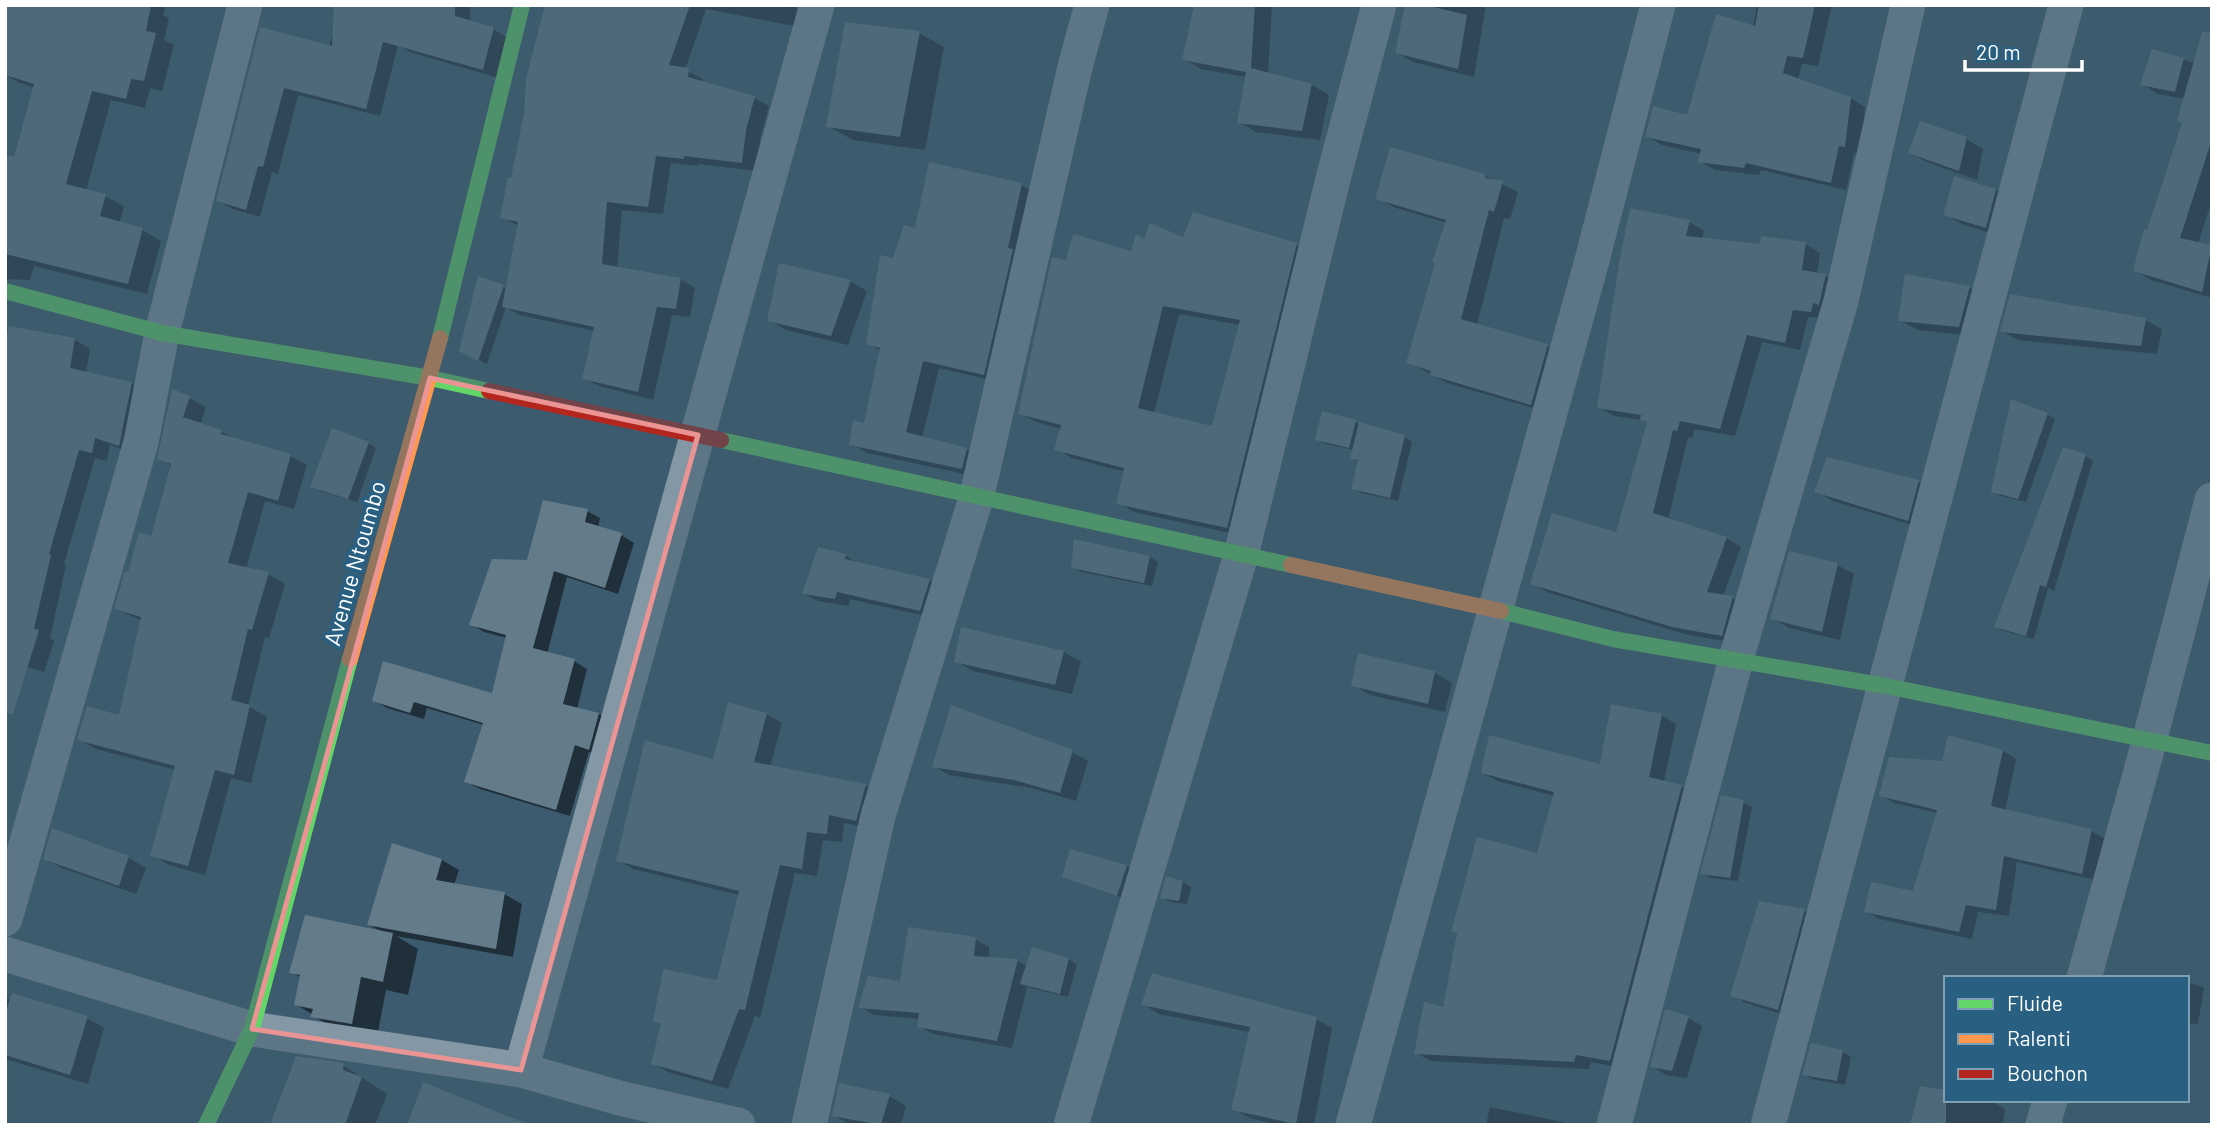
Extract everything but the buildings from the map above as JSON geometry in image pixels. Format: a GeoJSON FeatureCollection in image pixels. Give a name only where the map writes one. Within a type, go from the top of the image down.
{"type":"FeatureCollection","features":[{"type":"Feature","properties":{"kind":"street"},"geometry":{"type":"LineString","coordinates":[[5,919],[141,442],[162,333],[245,5]]}},
{"type":"Feature","properties":{"kind":"street","name":"Avenue Ntoumbo"},"geometry":{"type":"LineString","coordinates":[[206,1125],[252,1030],[331,728],[430,378],[522,5]]}},
{"type":"Feature","properties":{"kind":"street"},"geometry":{"type":"LineString","coordinates":[[521,1070],[817,5]]}},
{"type":"Feature","properties":{"kind":"street"},"geometry":{"type":"LineString","coordinates":[[809,1125],[877,816],[977,495],[1075,67],[1092,5]]}},
{"type":"Feature","properties":{"kind":"street"},"geometry":{"type":"LineString","coordinates":[[1071,1125],[1241,555],[1333,179],[1379,5]]}},
{"type":"Feature","properties":{"kind":"street"},"geometry":{"type":"LineString","coordinates":[[1353,1125],[1591,264],[1658,5]]}},
{"type":"Feature","properties":{"kind":"street"},"geometry":{"type":"LineString","coordinates":[[1614,1125],[1736,659],[1841,302],[1908,5]]}},
{"type":"Feature","properties":{"kind":"street"},"geometry":{"type":"LineString","coordinates":[[1768,1125],[2066,5]]}},
{"type":"Feature","properties":{"kind":"street"},"geometry":{"type":"LineString","coordinates":[[5,291],[162,333],[430,378],[977,495],[1496,610],[1613,639],[1886,686],[2212,753]]}},
{"type":"Feature","properties":{"kind":"street"},"geometry":{"type":"LineString","coordinates":[[2085,976],[2212,500]]}},
{"type":"Feature","properties":{"kind":"street"},"geometry":{"type":"LineString","coordinates":[[5,954],[252,1030],[521,1070],[618,1112],[738,1125]]}},
{"type":"Feature","properties":{"kind":"street"},"geometry":{"type":"LineString","coordinates":[[2043,1125],[2049,1102]]}},
{"type":"Feature","properties":{"kind":"highlighted area"},"geometry":{"type":"Polygon","coordinates":[[[430,378],[698,435],[521,1070],[252,1029],[430,378]]]}},
{"type":"Feature","properties":{"kind":"traffic: fast"},"geometry":{"type":"LineString","coordinates":[[440,338],[522,5]]}},
{"type":"Feature","properties":{"kind":"traffic: fast"},"geometry":{"type":"LineString","coordinates":[[5,291],[162,333],[430,378],[489,391]]}},
{"type":"Feature","properties":{"kind":"traffic: fast"},"geometry":{"type":"LineString","coordinates":[[721,440],[1291,565]]}},
{"type":"Feature","properties":{"kind":"traffic: fast"},"geometry":{"type":"LineString","coordinates":[[1501,611],[1613,639],[1886,686],[2212,753]]}},
{"type":"Feature","properties":{"kind":"traffic: fast"},"geometry":{"type":"LineString","coordinates":[[206,1125],[252,1029],[350,659]]}},
{"type":"Feature","properties":{"kind":"traffic: slow"},"geometry":{"type":"LineString","coordinates":[[350,659],[440,338]]}},
{"type":"Feature","properties":{"kind":"traffic: slow"},"geometry":{"type":"LineString","coordinates":[[1291,565],[1501,611]]}},
{"type":"Feature","properties":{"kind":"traffic: jam"},"geometry":{"type":"LineString","coordinates":[[489,391],[721,440]]}}]}
